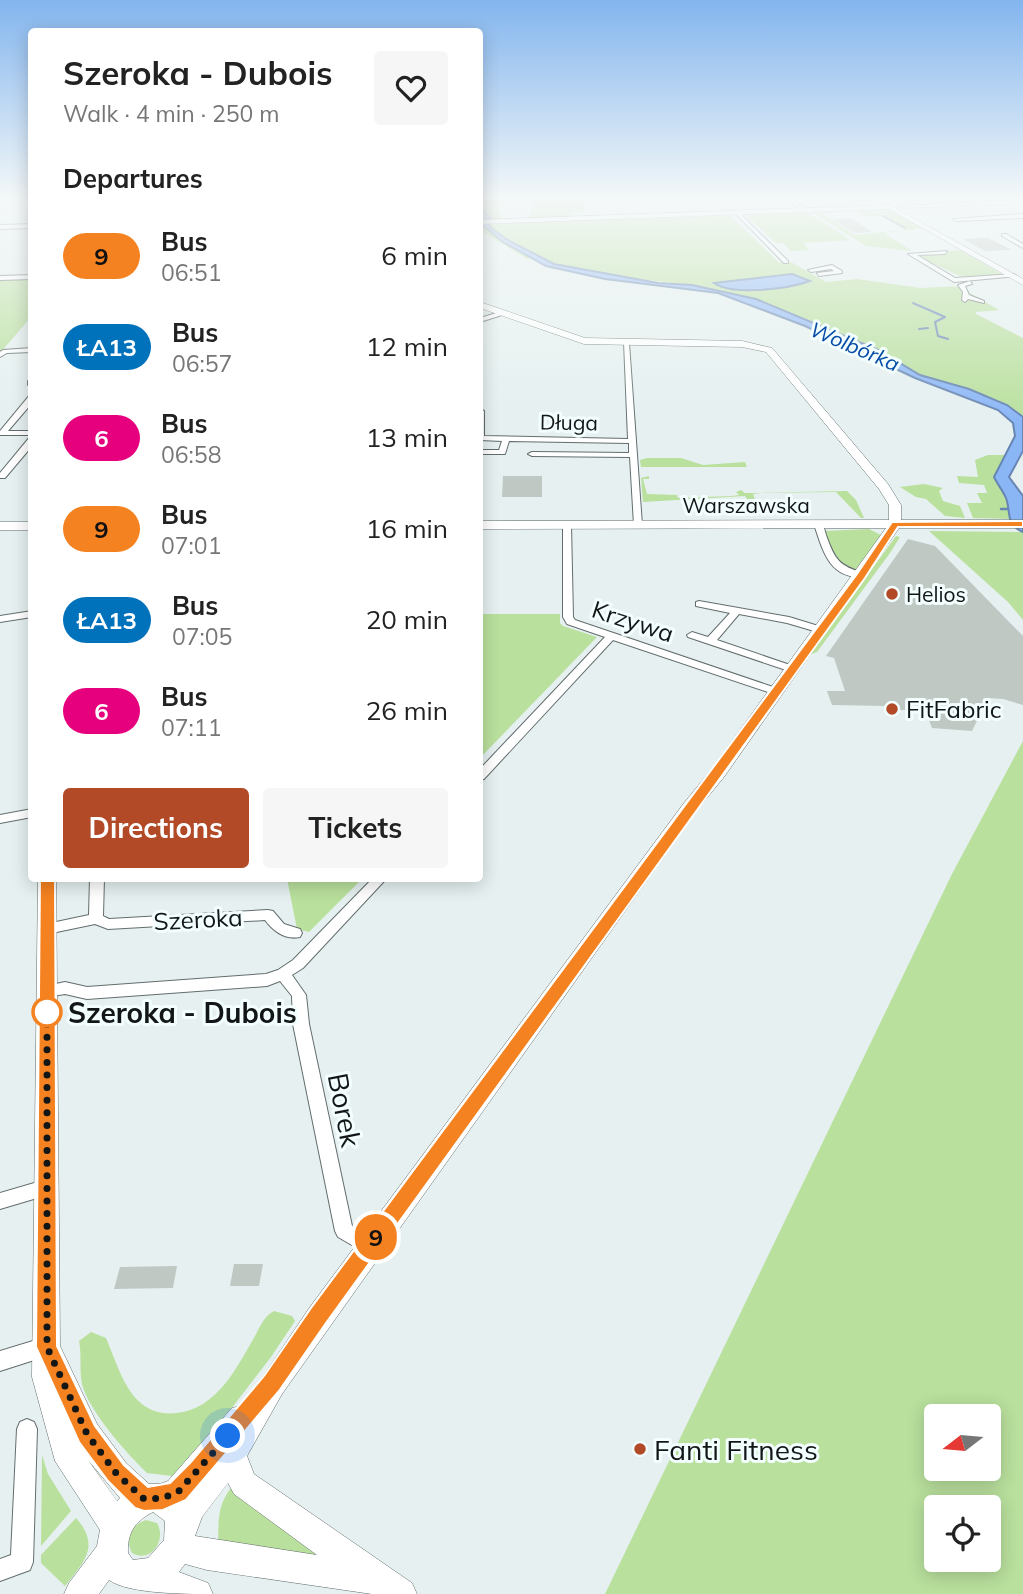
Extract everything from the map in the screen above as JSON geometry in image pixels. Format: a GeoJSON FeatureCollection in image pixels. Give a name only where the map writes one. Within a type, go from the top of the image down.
{"type":"FeatureCollection","features":[{"type":"Feature","properties":{"kind":"street"},"geometry":{"type":"LineString","coordinates":[[819,274],[825,273]]}},
{"type":"Feature","properties":{"kind":"street"},"geometry":{"type":"LineString","coordinates":[[927,273],[941,281]]}},
{"type":"Feature","properties":{"kind":"street"},"geometry":{"type":"LineString","coordinates":[[943,273],[954,280],[1014,276]]}},
{"type":"Feature","properties":{"kind":"street"},"geometry":{"type":"LineString","coordinates":[[1010,273],[1023,282]]}},
{"type":"Feature","properties":{"kind":"street"},"geometry":{"type":"LineString","coordinates":[[0,278],[28,277]]}},
{"type":"Feature","properties":{"kind":"street"},"geometry":{"type":"LineString","coordinates":[[982,302],[966,298],[961,285],[985,278]]}},
{"type":"Feature","properties":{"kind":"street"},"geometry":{"type":"LineString","coordinates":[[483,305],[578,340],[748,344],[769,350],[903,511],[912,516],[947,524]]}},
{"type":"Feature","properties":{"kind":"street"},"geometry":{"type":"LineString","coordinates":[[483,319],[503,313]]}},
{"type":"Feature","properties":{"kind":"street"},"geometry":{"type":"LineString","coordinates":[[626,343],[638,524]]}},
{"type":"Feature","properties":{"kind":"street"},"geometry":{"type":"LineString","coordinates":[[0,355],[5,351],[28,350]]}},
{"type":"Feature","properties":{"kind":"street"},"geometry":{"type":"LineString","coordinates":[[1,433],[28,403]]}},
{"type":"Feature","properties":{"kind":"street"},"geometry":{"type":"LineString","coordinates":[[1,433],[28,433]]}},
{"type":"Feature","properties":{"kind":"street","name":"Długa"},"geometry":{"type":"LineString","coordinates":[[483,438],[632,441]]}},
{"type":"Feature","properties":{"kind":"street","name":"Długa"},"geometry":{"type":"LineString","coordinates":[[483,452],[502,452],[506,439]]}},
{"type":"Feature","properties":{"kind":"street"},"geometry":{"type":"LineString","coordinates":[[2,476],[28,445]]}},
{"type":"Feature","properties":{"kind":"street","name":"Długa"},"geometry":{"type":"LineString","coordinates":[[532,454],[633,455]]}},
{"type":"Feature","properties":{"kind":"street"},"geometry":{"type":"LineString","coordinates":[[134,1583],[164,1567],[180,1538],[191,1507],[231,1455],[272,1384],[369,1246],[861,576],[895,524],[891,498]]}},
{"type":"Feature","properties":{"kind":"street"},"geometry":{"type":"LineString","coordinates":[[818,524],[834,564],[861,576]]}},
{"type":"Feature","properties":{"kind":"street","name":"Warszawska"},"geometry":{"type":"LineString","coordinates":[[483,525],[1018,524]]}},
{"type":"Feature","properties":{"kind":"street","name":"Krzywa"},"geometry":{"type":"LineString","coordinates":[[567,525],[569,619],[577,625],[775,691]]}},
{"type":"Feature","properties":{"kind":"street"},"geometry":{"type":"LineString","coordinates":[[0,526],[28,526]]}},
{"type":"Feature","properties":{"kind":"street"},"geometry":{"type":"LineString","coordinates":[[699,604],[789,620],[821,630]]}},
{"type":"Feature","properties":{"kind":"street"},"geometry":{"type":"LineString","coordinates":[[710,641],[737,611]]}},
{"type":"Feature","properties":{"kind":"street"},"geometry":{"type":"LineString","coordinates":[[0,619],[28,615]]}},
{"type":"Feature","properties":{"kind":"street"},"geometry":{"type":"LineString","coordinates":[[692,635],[792,669]]}},
{"type":"Feature","properties":{"kind":"street"},"geometry":{"type":"LineString","coordinates":[[483,773],[611,636]]}},
{"type":"Feature","properties":{"kind":"street"},"geometry":{"type":"LineString","coordinates":[[0,819],[28,814]]}},
{"type":"Feature","properties":{"kind":"street"},"geometry":{"type":"LineString","coordinates":[[47,882],[46,1377],[65,1451],[109,1513],[119,1570],[134,1583],[197,1594]]}},
{"type":"Feature","properties":{"kind":"street"},"geometry":{"type":"LineString","coordinates":[[96,919],[97,882]]}},
{"type":"Feature","properties":{"kind":"street"},"geometry":{"type":"LineString","coordinates":[[47,991],[65,988],[87,993],[267,980],[298,964],[377,882]]}},
{"type":"Feature","properties":{"kind":"street","name":"Szeroka"},"geometry":{"type":"LineString","coordinates":[[47,929],[96,919],[108,924],[268,915],[279,928],[295,933]]}},
{"type":"Feature","properties":{"kind":"street","name":"Borek"},"geometry":{"type":"LineString","coordinates":[[283,974],[299,995],[301,1024],[344,1231],[369,1246]]}},
{"type":"Feature","properties":{"kind":"street"},"geometry":{"type":"LineString","coordinates":[[0,1201],[48,1187]]}},
{"type":"Feature","properties":{"kind":"street"},"geometry":{"type":"LineString","coordinates":[[0,1361],[47,1347]]}},
{"type":"Feature","properties":{"kind":"street"},"geometry":{"type":"LineString","coordinates":[[47,1347],[87,1434],[116,1473],[153,1499],[173,1505],[180,1516],[180,1538]]}},
{"type":"Feature","properties":{"kind":"street"},"geometry":{"type":"LineString","coordinates":[[80,1594],[113,1539],[125,1513],[153,1499],[178,1492],[272,1384]]}},
{"type":"Feature","properties":{"kind":"street"},"geometry":{"type":"LineString","coordinates":[[0,1570],[22,1562],[27,1429]]}},
{"type":"Feature","properties":{"kind":"street"},"geometry":{"type":"LineString","coordinates":[[231,1455],[244,1484],[389,1587]]}},
{"type":"Feature","properties":{"kind":"street"},"geometry":{"type":"LineString","coordinates":[[180,1538],[207,1555],[389,1587]]}},
{"type":"Feature","properties":{"kind":"green space"},"geometry":{"type":"Polygon","coordinates":[[[597,273],[811,273],[826,282],[857,279],[920,288],[964,286],[970,293],[999,310],[976,314],[1023,338],[1023,417],[998,401],[920,375],[766,303],[693,285],[597,273]]]}},
{"type":"Feature","properties":{"kind":"green space"},"geometry":{"type":"Polygon","coordinates":[[[954,273],[1000,273],[1005,276],[966,279],[954,273]]]}},
{"type":"Feature","properties":{"kind":"green space"},"geometry":{"type":"Polygon","coordinates":[[[0,279],[28,279],[28,320],[0,353],[0,279]]]}},
{"type":"Feature","properties":{"kind":"green space"},"geometry":{"type":"Polygon","coordinates":[[[988,455],[1007,455],[999,473],[999,480],[1011,519],[973,518],[967,503],[982,503],[977,493],[987,493],[984,485],[959,483],[957,476],[978,477],[975,460],[988,455]]]}},
{"type":"Feature","properties":{"kind":"green space"},"geometry":{"type":"Polygon","coordinates":[[[681,458],[703,465],[745,462],[747,467],[641,467],[640,460],[681,458]]]}},
{"type":"Feature","properties":{"kind":"green space"},"geometry":{"type":"Polygon","coordinates":[[[649,476],[649,479],[643,479],[647,494],[677,495],[678,498],[739,495],[736,492],[741,490],[745,493],[847,491],[856,500],[864,518],[836,492],[761,493],[753,494],[755,499],[747,499],[745,496],[643,502],[641,478],[649,476]]]}},
{"type":"Feature","properties":{"kind":"green space"},"geometry":{"type":"Polygon","coordinates":[[[924,484],[943,488],[939,491],[943,501],[960,506],[965,518],[945,516],[926,499],[916,497],[900,487],[924,484]]]}},
{"type":"Feature","properties":{"kind":"green space"},"geometry":{"type":"Polygon","coordinates":[[[869,529],[881,535],[858,570],[854,571],[836,561],[824,531],[869,529]]]}},
{"type":"Feature","properties":{"kind":"green space"},"geometry":{"type":"Polygon","coordinates":[[[929,531],[1023,532],[1023,620],[1008,602],[929,531]]]}},
{"type":"Feature","properties":{"kind":"green space"},"geometry":{"type":"Polygon","coordinates":[[[896,536],[900,537],[890,553],[817,652],[809,655],[896,536]]]}},
{"type":"Feature","properties":{"kind":"green space"},"geometry":{"type":"Polygon","coordinates":[[[483,614],[560,614],[560,623],[563,626],[597,637],[483,755],[483,614]]]}},
{"type":"Feature","properties":{"kind":"green space"},"geometry":{"type":"Polygon","coordinates":[[[1023,741],[1023,1594],[605,1594],[952,874],[1023,741]]]}},
{"type":"Feature","properties":{"kind":"green space"},"geometry":{"type":"Polygon","coordinates":[[[288,882],[359,882],[309,932],[297,929],[288,882]]]}},
{"type":"Feature","properties":{"kind":"green space"},"geometry":{"type":"Polygon","coordinates":[[[274,1311],[292,1316],[295,1321],[271,1357],[186,1467],[172,1476],[147,1473],[110,1432],[86,1395],[81,1379],[79,1341],[91,1332],[106,1338],[123,1378],[138,1401],[161,1413],[191,1410],[204,1404],[224,1385],[263,1322],[274,1311]]]}},
{"type":"Feature","properties":{"kind":"green space"},"geometry":{"type":"Polygon","coordinates":[[[42,1455],[48,1474],[71,1511],[41,1546],[42,1455]]]}},
{"type":"Feature","properties":{"kind":"green space"},"geometry":{"type":"Polygon","coordinates":[[[235,1483],[324,1557],[218,1542],[222,1504],[235,1483]]]}},
{"type":"Feature","properties":{"kind":"green space"},"geometry":{"type":"Polygon","coordinates":[[[76,1518],[88,1537],[89,1545],[83,1561],[65,1586],[41,1563],[41,1555],[76,1518]]]}},
{"type":"Feature","properties":{"kind":"green space"},"geometry":{"type":"Polygon","coordinates":[[[146,1520],[157,1523],[160,1536],[151,1553],[139,1556],[132,1553],[129,1538],[136,1525],[146,1520]]]}},
{"type":"Feature","properties":{"kind":"water","name":"Wolbórka"},"geometry":{"type":"Polygon","coordinates":[[[580,273],[605,273],[658,283],[692,285],[756,299],[878,350],[920,375],[969,389],[1007,405],[1023,417],[1023,451],[1009,477],[1023,496],[1023,532],[1013,526],[1006,498],[994,477],[1015,436],[1013,423],[998,410],[915,378],[805,326],[718,293],[580,273]]]}},
{"type":"Feature","properties":{"kind":"water"},"geometry":{"type":"Polygon","coordinates":[[[792,274],[810,281],[775,289],[746,290],[722,287],[714,283],[792,274]]]}},
{"type":"Feature","properties":{"kind":"building"},"geometry":{"type":"Polygon","coordinates":[[[503,476],[542,476],[542,497],[502,497],[503,476]]]}},
{"type":"Feature","properties":{"kind":"building"},"geometry":{"type":"Polygon","coordinates":[[[908,539],[935,546],[1023,636],[1023,705],[988,698],[972,731],[932,728],[925,710],[895,712],[886,710],[885,706],[832,705],[827,691],[845,691],[834,658],[826,656],[908,539]]]}},
{"type":"Feature","properties":{"kind":"building"},"geometry":{"type":"Polygon","coordinates":[[[234,1264],[263,1264],[259,1286],[230,1286],[234,1264]]]}},
{"type":"Feature","properties":{"kind":"building"},"geometry":{"type":"Polygon","coordinates":[[[177,1266],[173,1288],[114,1289],[120,1267],[177,1266]]]}},
{"type":"Feature","properties":{"kind":"waterway"},"geometry":{"type":"LineString","coordinates":[[913,303],[945,317],[935,322],[938,336],[948,339]]}},
{"type":"Feature","properties":{"kind":"waterway"},"geometry":{"type":"LineString","coordinates":[[919,329],[928,328]]}},
{"type":"Feature","properties":{"kind":"waterway"},"geometry":{"type":"LineString","coordinates":[[1001,509],[1008,509]]}},
{"type":"Feature","properties":{"kind":"bus line","name":"9"},"geometry":{"type":"LineString","coordinates":[[47,882],[47,1347],[87,1434],[116,1473],[144,1499],[163,1498],[178,1492],[272,1384],[318,1316],[861,576],[895,524],[1023,524]]}},
{"type":"Feature","properties":{"kind":"place","name":"Helios"},"geometry":{"type":"Point","coordinates":[892,594]}},
{"type":"Feature","properties":{"kind":"place","name":"FitFabric"},"geometry":{"type":"Point","coordinates":[892,709]}},
{"type":"Feature","properties":{"kind":"place","name":"Szeroka - Dubois"},"geometry":{"type":"Point","coordinates":[47,1012]}},
{"type":"Feature","properties":{"kind":"place","name":"Fanti Fitness"},"geometry":{"type":"Point","coordinates":[640,1449]}},
{"type":"Feature","properties":{"kind":"route"},"geometry":{"type":"LineString","coordinates":[[47,1012],[47,1347],[87,1434],[116,1473],[144,1499],[163,1498],[178,1492],[228,1436]]}}]}
